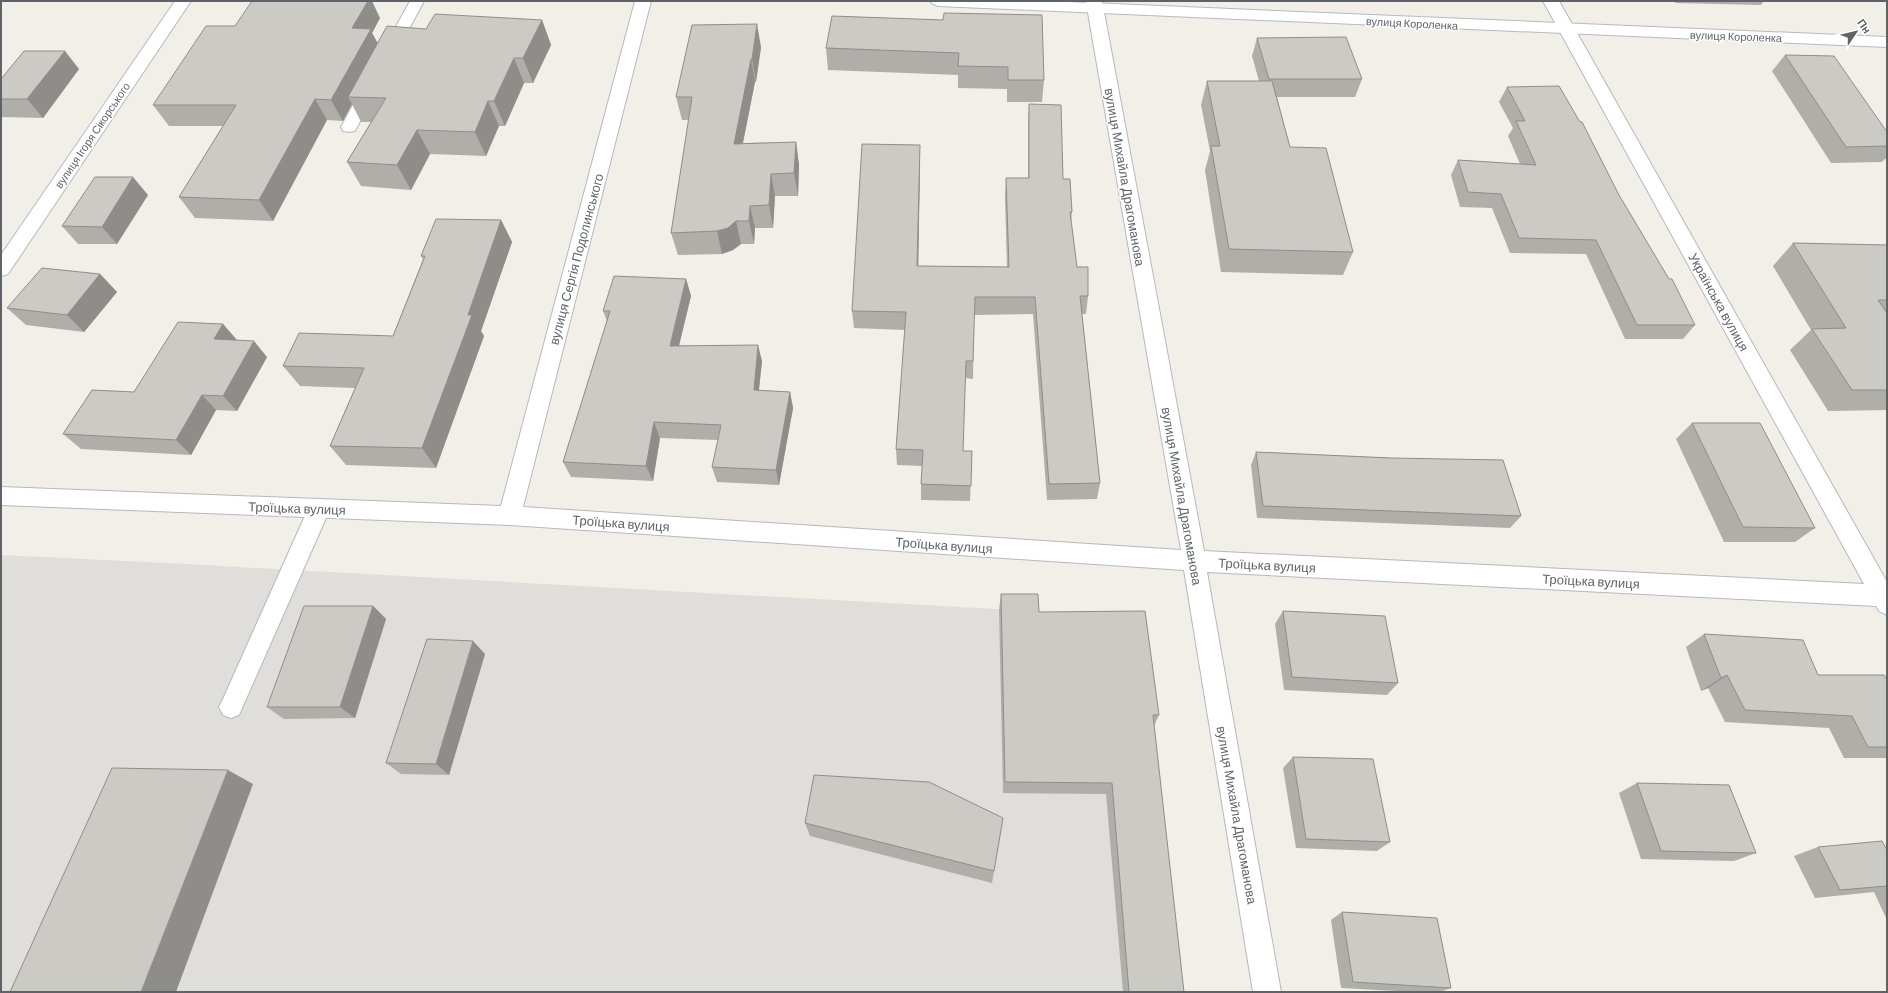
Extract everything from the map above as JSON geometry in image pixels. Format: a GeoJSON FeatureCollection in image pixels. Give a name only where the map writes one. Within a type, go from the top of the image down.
{"type":"FeatureCollection","features":[{"type":"Feature","properties":{"kind":"street","name":"вулиця Ігоря Сікорського"},"geometry":{"type":"LineString","coordinates":[[1,269],[182,1]]}},
{"type":"Feature","properties":{"kind":"street","name":"вулиця Сергія Подолинського"},"geometry":{"type":"LineString","coordinates":[[510,516],[643,1]]}},
{"type":"Feature","properties":{"kind":"street","name":"вулиця Короленка"},"geometry":{"type":"LineString","coordinates":[[938,1],[1094,4],[1567,30],[1887,42]]}},
{"type":"Feature","properties":{"kind":"street","name":"Українська вулиця"},"geometry":{"type":"LineString","coordinates":[[1551,1],[1886,599]]}},
{"type":"Feature","properties":{"kind":"street","name":"вулиця Михайла Драгоманова"},"geometry":{"type":"LineString","coordinates":[[1094,4],[1194,561],[1267,992]]}},
{"type":"Feature","properties":{"kind":"street","name":"Троїцька вулиця"},"geometry":{"type":"LineString","coordinates":[[1,496],[510,516],[1194,561],[1886,599]]}},
{"type":"Feature","properties":{"kind":"lane"},"geometry":{"type":"LineString","coordinates":[[383,64],[417,1]]}},
{"type":"Feature","properties":{"kind":"lane"},"geometry":{"type":"LineString","coordinates":[[349,127],[375,78]]}},
{"type":"Feature","properties":{"kind":"lane"},"geometry":{"type":"LineString","coordinates":[[231,707],[318,509]]}},
{"type":"Feature","properties":{"kind":"shaded area"},"geometry":{"type":"Polygon","coordinates":[[[1,555],[1050,612],[1060,747],[1150,752],[1184,992],[1,992],[1,555]]]}},
{"type":"Feature","properties":{"kind":"building"},"geometry":{"type":"Polygon","coordinates":[[[252,1],[368,1],[352,28],[371,29],[331,100],[315,99],[259,200],[179,197],[236,105],[153,105],[206,26],[235,26],[252,1]]]}},
{"type":"Feature","properties":{"kind":"building"},"geometry":{"type":"Polygon","coordinates":[[[944,13],[1042,15],[1044,80],[1008,80],[1008,67],[958,66],[959,53],[826,48],[832,16],[943,20],[944,13]]]}},
{"type":"Feature","properties":{"kind":"building"},"geometry":{"type":"Polygon","coordinates":[[[435,14],[542,20],[523,58],[514,58],[494,101],[488,101],[475,132],[417,130],[397,165],[347,162],[386,98],[348,97],[387,26],[426,29],[435,14]]]}},
{"type":"Feature","properties":{"kind":"building"},"geometry":{"type":"Polygon","coordinates":[[[757,24],[752,59],[734,144],[796,142],[794,173],[771,174],[769,205],[750,206],[749,221],[736,221],[728,228],[717,231],[671,233],[692,97],[676,97],[692,25],[757,24]]]}},
{"type":"Feature","properties":{"kind":"building"},"geometry":{"type":"Polygon","coordinates":[[[1346,37],[1362,79],[1269,79],[1257,38],[1346,37]]]}},
{"type":"Feature","properties":{"kind":"building"},"geometry":{"type":"Polygon","coordinates":[[[24,51],[65,51],[27,99],[1,99],[1,79],[24,51]]]}},
{"type":"Feature","properties":{"kind":"building"},"geometry":{"type":"Polygon","coordinates":[[[1785,55],[1834,56],[1887,132],[1887,146],[1846,147],[1785,55]]]}},
{"type":"Feature","properties":{"kind":"building"},"geometry":{"type":"Polygon","coordinates":[[[1207,81],[1272,81],[1290,147],[1326,148],[1353,252],[1229,249],[1211,146],[1220,146],[1207,81]]]}},
{"type":"Feature","properties":{"kind":"building"},"geometry":{"type":"Polygon","coordinates":[[[1559,86],[1580,122],[1582,122],[1619,195],[1669,279],[1672,279],[1695,325],[1637,325],[1596,240],[1519,238],[1501,194],[1468,192],[1458,160],[1536,165],[1516,121],[1525,121],[1507,87],[1559,86]]]}},
{"type":"Feature","properties":{"kind":"building"},"geometry":{"type":"Polygon","coordinates":[[[1029,104],[1061,105],[1063,179],[1070,179],[1072,212],[1070,212],[1077,267],[1088,267],[1088,296],[1080,296],[1100,483],[1049,484],[1035,297],[975,297],[973,361],[966,361],[963,451],[972,451],[971,486],[921,484],[923,450],[896,449],[906,312],[852,311],[862,144],[920,145],[917,266],[1009,267],[1006,178],[1029,178],[1029,104]]]}},
{"type":"Feature","properties":{"kind":"building"},"geometry":{"type":"Polygon","coordinates":[[[95,177],[133,177],[102,227],[62,226],[95,177]]]}},
{"type":"Feature","properties":{"kind":"building"},"geometry":{"type":"Polygon","coordinates":[[[436,219],[501,220],[468,315],[472,315],[422,448],[330,446],[364,368],[283,366],[299,333],[393,336],[425,256],[421,256],[436,219]]]}},
{"type":"Feature","properties":{"kind":"building"},"geometry":{"type":"Polygon","coordinates":[[[1793,243],[1887,245],[1887,300],[1878,300],[1887,313],[1887,390],[1852,390],[1812,329],[1846,328],[1793,243]]]}},
{"type":"Feature","properties":{"kind":"building"},"geometry":{"type":"Polygon","coordinates":[[[42,268],[100,274],[67,315],[7,308],[42,268]]]}},
{"type":"Feature","properties":{"kind":"building"},"geometry":{"type":"Polygon","coordinates":[[[614,276],[686,279],[670,346],[758,345],[754,390],[790,392],[776,470],[712,467],[721,425],[654,422],[646,466],[563,462],[610,311],[603,311],[614,276]]]}},
{"type":"Feature","properties":{"kind":"building"},"geometry":{"type":"Polygon","coordinates":[[[178,322],[223,324],[214,339],[254,341],[223,396],[202,395],[176,440],[63,434],[92,390],[134,392],[178,322]]]}},
{"type":"Feature","properties":{"kind":"building"},"geometry":{"type":"Polygon","coordinates":[[[1692,423],[1760,423],[1815,528],[1743,527],[1692,423]]]}},
{"type":"Feature","properties":{"kind":"building"},"geometry":{"type":"Polygon","coordinates":[[[1256,452],[1391,458],[1503,460],[1521,516],[1263,506],[1256,452]]]}},
{"type":"Feature","properties":{"kind":"building"},"geometry":{"type":"Polygon","coordinates":[[[1001,594],[1038,594],[1039,612],[1145,611],[1159,715],[1153,715],[1184,992],[1129,992],[1112,783],[1005,782],[1001,594]]]}},
{"type":"Feature","properties":{"kind":"building"},"geometry":{"type":"Polygon","coordinates":[[[304,606],[373,606],[340,707],[267,707],[304,606]]]}},
{"type":"Feature","properties":{"kind":"building"},"geometry":{"type":"Polygon","coordinates":[[[1283,611],[1385,616],[1398,683],[1292,677],[1283,611]]]}},
{"type":"Feature","properties":{"kind":"building"},"geometry":{"type":"Polygon","coordinates":[[[1704,634],[1803,640],[1818,675],[1884,675],[1887,680],[1887,747],[1868,747],[1852,716],[1745,710],[1727,675],[1721,678],[1704,634]]]}},
{"type":"Feature","properties":{"kind":"building"},"geometry":{"type":"Polygon","coordinates":[[[427,639],[473,641],[436,764],[386,763],[427,639]]]}},
{"type":"Feature","properties":{"kind":"building"},"geometry":{"type":"Polygon","coordinates":[[[1293,757],[1373,759],[1390,842],[1306,839],[1293,757]]]}},
{"type":"Feature","properties":{"kind":"building"},"geometry":{"type":"Polygon","coordinates":[[[112,768],[228,770],[141,992],[10,992],[112,768]]]}},
{"type":"Feature","properties":{"kind":"building"},"geometry":{"type":"Polygon","coordinates":[[[814,775],[929,782],[1003,818],[994,871],[805,823],[814,775]]]}},
{"type":"Feature","properties":{"kind":"building"},"geometry":{"type":"Polygon","coordinates":[[[1637,783],[1729,785],[1756,853],[1661,851],[1637,783]]]}},
{"type":"Feature","properties":{"kind":"building"},"geometry":{"type":"Polygon","coordinates":[[[1882,841],[1887,850],[1887,886],[1840,890],[1818,847],[1882,841]]]}},
{"type":"Feature","properties":{"kind":"building"},"geometry":{"type":"Polygon","coordinates":[[[1342,912],[1437,918],[1451,988],[1353,982],[1342,912]]]}}]}
